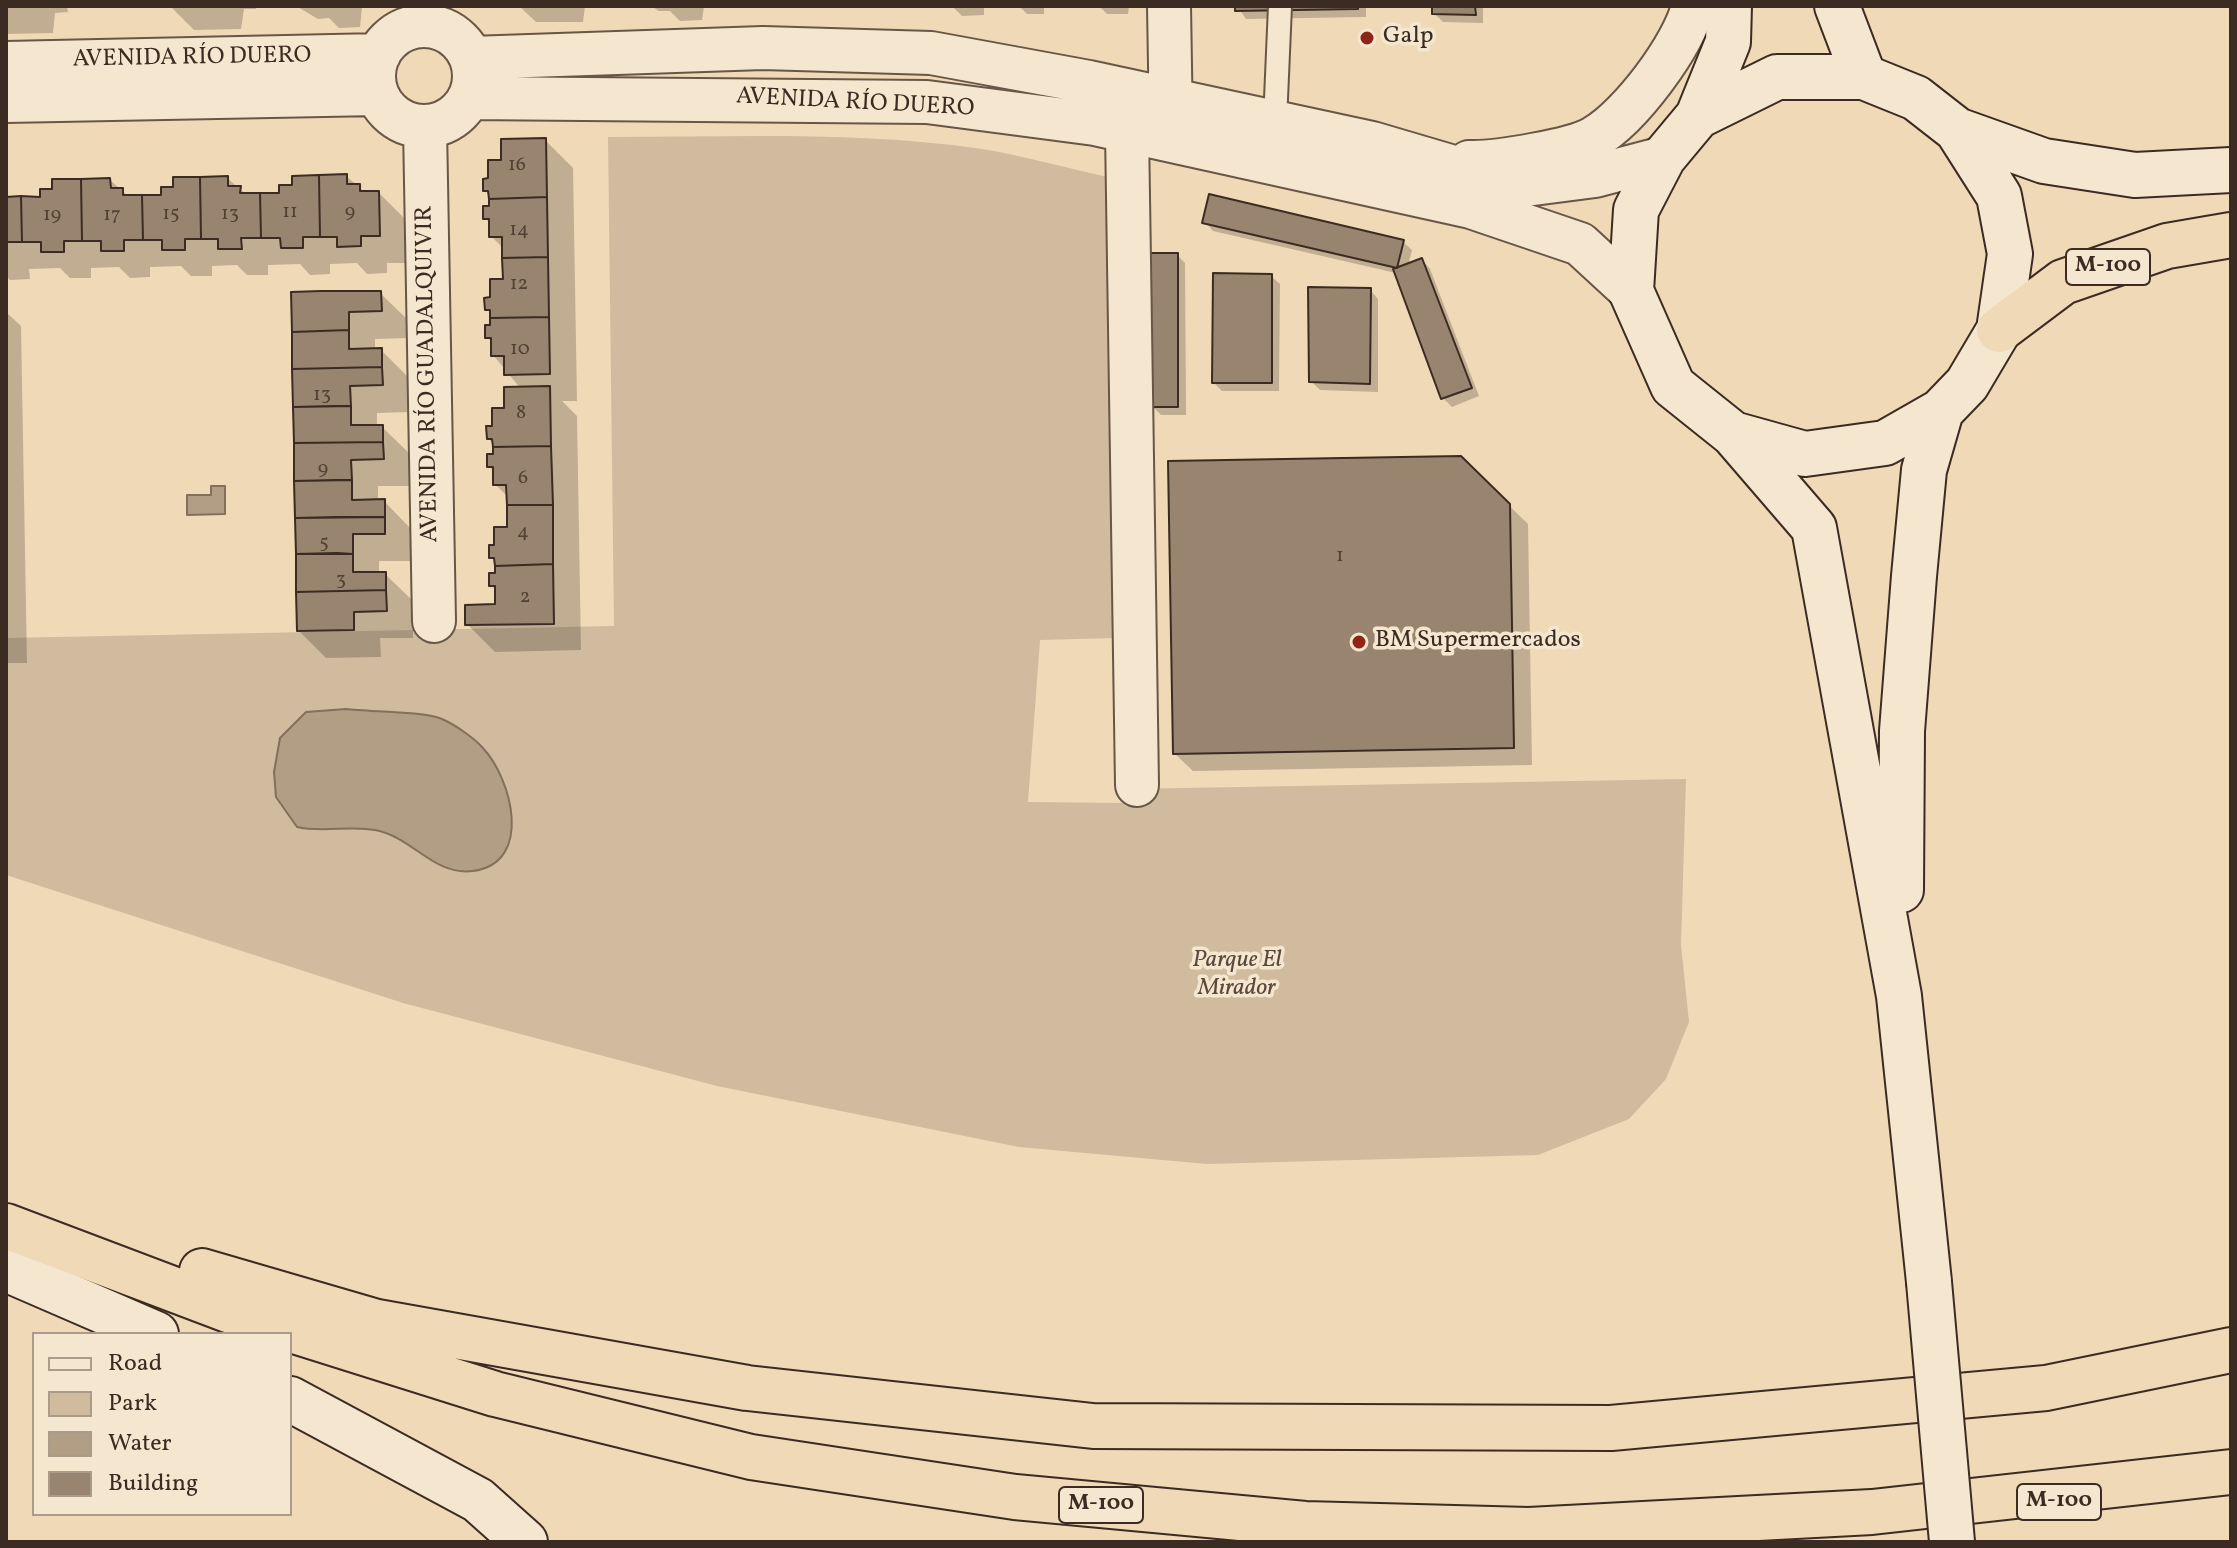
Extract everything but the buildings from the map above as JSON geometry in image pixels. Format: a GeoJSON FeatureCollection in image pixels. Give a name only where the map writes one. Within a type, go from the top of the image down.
{"type":"FeatureCollection","features":[{"type":"Feature","properties":{"kind":"highway","name":"M-100"},"geometry":{"type":"LineString","coordinates":[[1999,330],[2063,282],[2167,246],[2231,235]]}},
{"type":"Feature","properties":{"kind":"highway"},"geometry":{"type":"LineString","coordinates":[[6,1213],[377,1322],[747,1388],[1093,1426],[1611,1428],[2046,1388],[2231,1350]]}},
{"type":"Feature","properties":{"kind":"highway","name":"M-100"},"geometry":{"type":"LineString","coordinates":[[6,1226],[228,1310],[495,1394],[751,1457],[1015,1497],[1305,1524],[1529,1530],[1872,1512],[2231,1472]]}},
{"type":"Feature","properties":{"kind":"highway","name":"M-100"},"geometry":{"type":"LineString","coordinates":[[1834,1542],[2231,1472]]}},
{"type":"Feature","properties":{"kind":"main road"},"geometry":{"type":"LineString","coordinates":[[1729,6],[1728,42],[1698,116],[1663,158],[1636,210],[1631,291],[1673,386],[1733,434],[1814,528],[1899,996],[1952,1542]]}},
{"type":"Feature","properties":{"kind":"main road"},"geometry":{"type":"LineString","coordinates":[[1837,6],[1864,77]]}},
{"type":"Feature","properties":{"kind":"main road"},"geometry":{"type":"LineString","coordinates":[[1698,116],[1777,77],[1864,77],[1916,98],[1957,130],[2044,161],[2135,175],[2231,170]]}},
{"type":"Feature","properties":{"kind":"main road"},"geometry":{"type":"LineString","coordinates":[[1733,434],[1805,454],[1885,443],[1941,411],[1967,384],[1999,330],[2010,254],[1999,196],[1957,130]]}},
{"type":"Feature","properties":{"kind":"main road"},"geometry":{"type":"LineString","coordinates":[[1899,996],[1905,700],[1924,470],[1941,411]]}},
{"type":"Feature","properties":{"kind":"main road"},"geometry":{"type":"LineString","coordinates":[[6,1269],[151,1332]]}},
{"type":"Feature","properties":{"kind":"main road"},"geometry":{"type":"LineString","coordinates":[[292,1400],[478,1500],[525,1542]]}},
{"type":"Feature","properties":{"kind":"street"},"geometry":{"type":"LineString","coordinates":[[1169,6],[1171,142]]}},
{"type":"Feature","properties":{"kind":"street"},"geometry":{"type":"LineString","coordinates":[[1436,160],[1497,163],[1595,138],[1651,86],[1693,6]]}},
{"type":"Feature","properties":{"kind":"street"},"geometry":{"type":"LineString","coordinates":[[408,37],[462,43],[470,78],[447,121],[425,127],[404,123],[386,109],[408,37]]}},
{"type":"Feature","properties":{"kind":"street","name":"AVENIDA RÍO DUERO"},"geometry":{"type":"LineString","coordinates":[[6,63],[408,37]]}},
{"type":"Feature","properties":{"kind":"street","name":"AVENIDA RÍO DUERO"},"geometry":{"type":"LineString","coordinates":[[6,101],[408,37]]}},
{"type":"Feature","properties":{"kind":"street","name":"AVENIDA RÍO DUERO"},"geometry":{"type":"LineString","coordinates":[[470,78],[763,48],[931,53],[1275,122],[1436,160]]}},
{"type":"Feature","properties":{"kind":"street","name":"AVENIDA RÍO DUERO"},"geometry":{"type":"LineString","coordinates":[[470,78],[927,102],[1127,131],[1471,207],[1580,244],[1631,291]]}},
{"type":"Feature","properties":{"kind":"street","name":"AVENIDA RÍO GUADALQUIVIR"},"geometry":{"type":"LineString","coordinates":[[425,127],[434,621]]}},
{"type":"Feature","properties":{"kind":"street"},"geometry":{"type":"LineString","coordinates":[[1127,131],[1137,785]]}},
{"type":"Feature","properties":{"kind":"street"},"geometry":{"type":"LineString","coordinates":[[1436,160],[1518,186],[1595,176],[1663,158]]}},
{"type":"Feature","properties":{"kind":"lane"},"geometry":{"type":"LineString","coordinates":[[1275,122],[1280,6]]}},
{"type":"Feature","properties":{"kind":"green space","name":"Parque El Mirador"},"geometry":{"type":"Polygon","coordinates":[[[795,136],[936,143],[982,149],[1108,177],[1116,638],[1040,640],[1028,802],[1126,803],[1127,789],[1686,779],[1681,945],[1689,1022],[1666,1079],[1629,1119],[1538,1155],[1207,1164],[1019,1147],[717,1086],[403,1003],[6,875],[6,638],[614,626],[608,137],[795,136]]]}},
{"type":"Feature","properties":{"kind":"water"},"geometry":{"type":"Polygon","coordinates":[[[211,486],[225,486],[225,514],[187,515],[187,495],[211,495],[211,486]]]}},
{"type":"Feature","properties":{"kind":"water"},"geometry":{"type":"Polygon","coordinates":[[[346,709],[433,716],[452,724],[478,743],[493,761],[508,798],[512,818],[511,836],[504,853],[492,865],[473,871],[459,871],[446,868],[401,840],[375,830],[297,827],[276,797],[274,772],[280,738],[306,712],[346,709]]]}},
{"type":"Feature","properties":{"kind":"place","name":"Galp"},"geometry":{"type":"Point","coordinates":[1367,38]}},
{"type":"Feature","properties":{"kind":"place","name":"BM Supermercados"},"geometry":{"type":"Point","coordinates":[1359,642]}}]}
